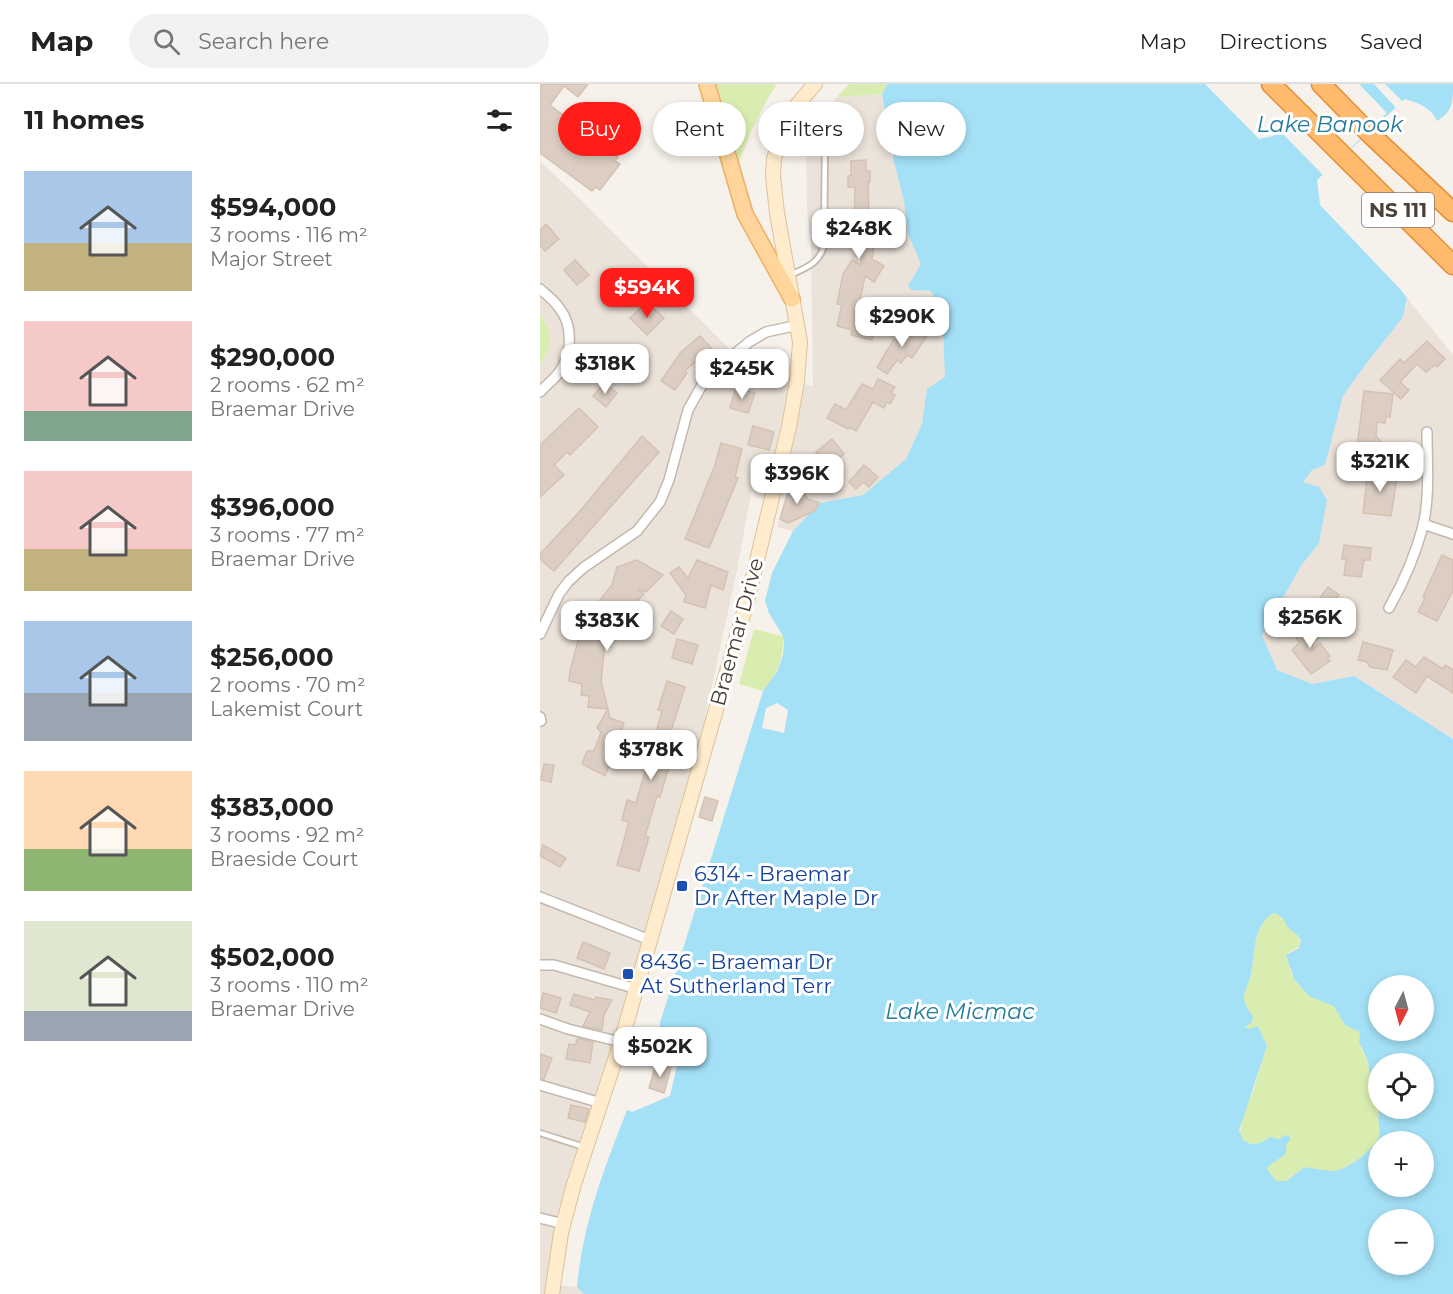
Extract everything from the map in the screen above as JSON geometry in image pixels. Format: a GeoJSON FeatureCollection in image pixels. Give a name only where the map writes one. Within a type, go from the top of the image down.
{"type":"FeatureCollection","features":[{"type":"Feature","properties":{"kind":"highway","name":"NS 111"},"geometry":{"type":"LineString","coordinates":[[1271,84],[1453,265]]}},
{"type":"Feature","properties":{"kind":"highway","name":"NS 111"},"geometry":{"type":"LineString","coordinates":[[1322,85],[1453,212]]}},
{"type":"Feature","properties":{"kind":"main road"},"geometry":{"type":"LineString","coordinates":[[707,84],[745,214],[792,299]]}},
{"type":"Feature","properties":{"kind":"main road","name":"Braemar Drive"},"geometry":{"type":"LineString","coordinates":[[552,1294],[564,1224],[586,1147],[637,989],[748,598],[789,427],[800,342],[777,213],[773,176],[774,159],[785,125],[797,105],[815,84]]}},
{"type":"Feature","properties":{"kind":"street"},"geometry":{"type":"LineString","coordinates":[[540,289],[562,311],[569,339],[566,360],[562,368],[540,392]]}},
{"type":"Feature","properties":{"kind":"street"},"geometry":{"type":"LineString","coordinates":[[540,634],[559,594],[568,582],[583,568],[637,531],[660,502],[669,480],[688,410],[706,378],[766,332],[798,326]]}},
{"type":"Feature","properties":{"kind":"street"},"geometry":{"type":"LineString","coordinates":[[1389,608],[1408,567],[1423,524],[1426,498],[1427,432]]}},
{"type":"Feature","properties":{"kind":"street"},"geometry":{"type":"LineString","coordinates":[[1423,524],[1453,534]]}},
{"type":"Feature","properties":{"kind":"street"},"geometry":{"type":"LineString","coordinates":[[540,897],[650,940]]}},
{"type":"Feature","properties":{"kind":"street"},"geometry":{"type":"LineString","coordinates":[[540,965],[554,965],[637,989]]}},
{"type":"Feature","properties":{"kind":"street"},"geometry":{"type":"LineString","coordinates":[[540,1019],[568,1029],[621,1042]]}},
{"type":"Feature","properties":{"kind":"street"},"geometry":{"type":"LineString","coordinates":[[540,1085],[601,1103]]}},
{"type":"Feature","properties":{"kind":"street"},"geometry":{"type":"LineString","coordinates":[[540,1218],[564,1224]]}},
{"type":"Feature","properties":{"kind":"lane"},"geometry":{"type":"LineString","coordinates":[[788,277],[812,265],[822,254],[825,156]]}},
{"type":"Feature","properties":{"kind":"lane"},"geometry":{"type":"LineString","coordinates":[[540,1133],[586,1147]]}},
{"type":"Feature","properties":{"kind":"shaded area"},"geometry":{"type":"Polygon","coordinates":[[[882,94],[883,102],[876,102],[876,156],[893,156],[904,201],[908,234],[921,264],[912,290],[931,291],[942,312],[945,377],[927,390],[922,424],[906,459],[863,495],[820,503],[793,531],[777,527],[790,480],[755,472],[737,570],[697,755],[645,938],[554,1285],[577,1287],[584,1294],[540,1294],[540,364],[547,354],[545,321],[540,314],[540,161],[756,376],[813,386],[811,247],[807,208],[806,156],[864,156],[864,102],[834,102],[837,97],[882,94]]]}},
{"type":"Feature","properties":{"kind":"shaded area"},"geometry":{"type":"Polygon","coordinates":[[[1407,298],[1453,355],[1453,739],[1354,676],[1312,684],[1277,670],[1262,635],[1301,566],[1319,543],[1302,482],[1312,470],[1325,465],[1343,396],[1407,305],[1407,298]]]}},
{"type":"Feature","properties":{"kind":"green space"},"geometry":{"type":"Polygon","coordinates":[[[710,84],[777,84],[766,102],[758,102],[758,117],[746,144],[746,102],[716,102],[710,84]]]}},
{"type":"Feature","properties":{"kind":"green space"},"geometry":{"type":"Polygon","coordinates":[[[849,84],[888,84],[882,94],[837,97],[849,84]]]}},
{"type":"Feature","properties":{"kind":"green space"},"geometry":{"type":"Polygon","coordinates":[[[735,156],[741,156],[738,165],[735,156]]]}},
{"type":"Feature","properties":{"kind":"green space"},"geometry":{"type":"Polygon","coordinates":[[[540,314],[550,339],[547,352],[540,364],[540,314]]]}},
{"type":"Feature","properties":{"kind":"green space"},"geometry":{"type":"Polygon","coordinates":[[[754,629],[783,636],[779,665],[763,691],[739,684],[754,629]]]}},
{"type":"Feature","properties":{"kind":"green space"},"geometry":{"type":"Polygon","coordinates":[[[1274,913],[1281,917],[1299,938],[1300,946],[1288,953],[1286,957],[1294,979],[1306,993],[1334,1005],[1360,1032],[1361,1048],[1368,1061],[1368,1119],[1378,1119],[1379,1129],[1379,1131],[1368,1131],[1368,1150],[1344,1168],[1332,1172],[1305,1167],[1286,1181],[1276,1181],[1267,1169],[1283,1156],[1285,1136],[1251,1144],[1244,1141],[1240,1133],[1244,1111],[1252,1094],[1267,1046],[1252,1029],[1245,1027],[1253,1017],[1244,996],[1254,948],[1262,924],[1274,913]]]}},
{"type":"Feature","properties":{"kind":"water","name":"Lake Micmac"},"geometry":{"type":"Polygon","coordinates":[[[888,84],[1205,84],[1259,139],[1273,136],[1326,84],[1453,84],[1451,106],[1446,114],[1437,121],[1428,109],[1405,99],[1317,180],[1320,205],[1407,298],[1403,317],[1343,396],[1325,465],[1312,470],[1303,482],[1319,487],[1327,500],[1319,543],[1301,566],[1262,635],[1277,670],[1312,684],[1354,676],[1453,739],[1453,1294],[584,1294],[577,1287],[589,1218],[627,1110],[632,1112],[670,1096],[677,1065],[658,1048],[660,1023],[763,691],[777,672],[783,655],[783,636],[769,613],[765,601],[772,573],[793,531],[820,503],[863,495],[906,459],[922,424],[927,389],[945,377],[942,312],[931,291],[912,290],[908,286],[921,264],[908,234],[904,201],[893,156],[966,156],[966,102],[883,102],[882,94],[888,84]],[[1274,913],[1261,925],[1258,933],[1252,970],[1244,999],[1253,1017],[1252,1022],[1245,1027],[1250,1029],[1258,1026],[1267,1046],[1239,1131],[1244,1141],[1255,1144],[1270,1137],[1279,1139],[1285,1135],[1289,1136],[1286,1153],[1267,1169],[1276,1181],[1286,1181],[1305,1167],[1337,1171],[1359,1159],[1368,1151],[1368,1197],[1434,1197],[1434,1131],[1379,1131],[1378,1119],[1434,1119],[1434,1053],[1368,1053],[1368,1061],[1359,1042],[1360,1032],[1345,1025],[1334,1006],[1311,997],[1294,979],[1286,955],[1299,948],[1301,941],[1283,919],[1274,913]]]}},
{"type":"Feature","properties":{"kind":"pier","name":"Lake Banook"},"geometry":{"type":"Polygon","coordinates":[[[1326,84],[1359,84],[1387,113],[1323,175],[1278,129],[1326,84]]]}},
{"type":"Feature","properties":{"kind":"pier"},"geometry":{"type":"Polygon","coordinates":[[[1374,84],[1385,84],[1404,103],[1397,109],[1374,84]]]}},
{"type":"Feature","properties":{"kind":"pier"},"geometry":{"type":"Polygon","coordinates":[[[777,703],[788,710],[784,733],[762,728],[766,708],[777,703]]]}},
{"type":"Feature","properties":{"kind":"building"},"geometry":{"type":"Polygon","coordinates":[[[540,84],[588,84],[578,97],[564,86],[550,105],[558,111],[558,156],[617,156],[615,161],[620,164],[600,190],[596,187],[592,191],[540,153],[540,84]]]}},
{"type":"Feature","properties":{"kind":"building"},"geometry":{"type":"Polygon","coordinates":[[[866,160],[866,171],[870,171],[869,219],[873,219],[873,238],[875,237],[872,259],[884,266],[874,282],[865,276],[860,300],[867,301],[864,317],[877,320],[872,340],[851,335],[852,330],[837,326],[842,305],[837,304],[843,274],[852,260],[861,265],[861,236],[854,234],[855,187],[848,187],[848,176],[851,176],[851,161],[866,160]]]}},
{"type":"Feature","properties":{"kind":"building"},"geometry":{"type":"Polygon","coordinates":[[[546,224],[559,239],[545,251],[540,245],[540,230],[546,224]]]}},
{"type":"Feature","properties":{"kind":"building"},"geometry":{"type":"Polygon","coordinates":[[[575,260],[589,275],[577,285],[564,270],[575,260]]]}},
{"type":"Feature","properties":{"kind":"building"},"geometry":{"type":"Polygon","coordinates":[[[625,271],[641,284],[631,295],[616,282],[625,271]]]}},
{"type":"Feature","properties":{"kind":"building"},"geometry":{"type":"Polygon","coordinates":[[[645,304],[649,308],[651,306],[664,318],[647,335],[630,318],[645,304]]]}},
{"type":"Feature","properties":{"kind":"building"},"geometry":{"type":"Polygon","coordinates":[[[909,323],[927,336],[912,358],[907,355],[901,363],[897,360],[887,374],[877,367],[894,339],[897,341],[909,323]]]}},
{"type":"Feature","properties":{"kind":"building"},"geometry":{"type":"Polygon","coordinates":[[[700,336],[711,348],[685,371],[687,373],[675,390],[661,381],[681,352],[700,336]]]}},
{"type":"Feature","properties":{"kind":"building"},"geometry":{"type":"Polygon","coordinates":[[[1427,341],[1445,359],[1437,367],[1435,365],[1426,372],[1417,364],[1400,382],[1409,390],[1401,399],[1380,380],[1400,359],[1404,363],[1427,341]]]}},
{"type":"Feature","properties":{"kind":"building"},"geometry":{"type":"Polygon","coordinates":[[[878,379],[895,387],[891,393],[895,395],[890,404],[887,402],[884,408],[873,402],[856,431],[827,418],[835,404],[846,410],[862,384],[873,389],[878,379]]]}},
{"type":"Feature","properties":{"kind":"building"},"geometry":{"type":"Polygon","coordinates":[[[604,383],[617,393],[606,407],[593,396],[604,383]]]}},
{"type":"Feature","properties":{"kind":"building"},"geometry":{"type":"Polygon","coordinates":[[[736,387],[755,393],[748,413],[730,408],[736,387]]]}},
{"type":"Feature","properties":{"kind":"building"},"geometry":{"type":"Polygon","coordinates":[[[1364,391],[1393,394],[1390,417],[1386,416],[1385,423],[1377,422],[1376,436],[1384,446],[1383,459],[1356,456],[1364,391]]]}},
{"type":"Feature","properties":{"kind":"building"},"geometry":{"type":"Polygon","coordinates":[[[579,408],[598,427],[570,455],[567,452],[554,465],[564,475],[540,497],[540,445],[579,408]]]}},
{"type":"Feature","properties":{"kind":"building"},"geometry":{"type":"Polygon","coordinates":[[[753,426],[774,432],[769,450],[748,445],[753,426]]]}},
{"type":"Feature","properties":{"kind":"building"},"geometry":{"type":"Polygon","coordinates":[[[642,436],[659,452],[554,571],[540,559],[540,554],[580,511],[642,436]]]}},
{"type":"Feature","properties":{"kind":"building"},"geometry":{"type":"Polygon","coordinates":[[[832,439],[844,454],[828,467],[816,452],[832,439]]]}},
{"type":"Feature","properties":{"kind":"building"},"geometry":{"type":"Polygon","coordinates":[[[721,443],[742,449],[735,477],[738,478],[709,548],[685,539],[715,465],[721,443]]]}},
{"type":"Feature","properties":{"kind":"building"},"geometry":{"type":"Polygon","coordinates":[[[864,465],[878,477],[869,487],[863,482],[856,489],[849,482],[864,465]]]}},
{"type":"Feature","properties":{"kind":"building"},"geometry":{"type":"Polygon","coordinates":[[[1372,470],[1398,472],[1391,516],[1363,513],[1367,478],[1371,478],[1372,470]]]}},
{"type":"Feature","properties":{"kind":"building"},"geometry":{"type":"Polygon","coordinates":[[[794,482],[808,499],[819,503],[815,511],[788,523],[780,519],[788,492],[794,482]]]}},
{"type":"Feature","properties":{"kind":"building"},"geometry":{"type":"Polygon","coordinates":[[[1344,545],[1371,548],[1370,560],[1364,560],[1361,577],[1344,575],[1346,559],[1342,559],[1344,545]]]}},
{"type":"Feature","properties":{"kind":"building"},"geometry":{"type":"Polygon","coordinates":[[[1442,555],[1453,560],[1453,591],[1437,621],[1418,612],[1442,555]]]}},
{"type":"Feature","properties":{"kind":"building"},"geometry":{"type":"Polygon","coordinates":[[[637,560],[663,575],[646,592],[638,590],[644,594],[606,633],[601,681],[608,709],[588,707],[589,696],[581,695],[582,684],[569,681],[570,671],[582,626],[580,625],[612,585],[617,567],[637,560]]]}},
{"type":"Feature","properties":{"kind":"building"},"geometry":{"type":"Polygon","coordinates":[[[697,560],[728,572],[723,590],[711,585],[705,608],[684,602],[686,595],[670,573],[679,567],[688,578],[697,560]]]}},
{"type":"Feature","properties":{"kind":"building"},"geometry":{"type":"Polygon","coordinates":[[[1328,587],[1339,595],[1335,600],[1347,602],[1346,615],[1332,614],[1331,618],[1312,616],[1310,611],[1328,587]]]}},
{"type":"Feature","properties":{"kind":"building"},"geometry":{"type":"Polygon","coordinates":[[[671,611],[683,619],[674,634],[661,626],[671,611]]]}},
{"type":"Feature","properties":{"kind":"building"},"geometry":{"type":"Polygon","coordinates":[[[1302,621],[1311,622],[1315,628],[1312,650],[1320,643],[1330,656],[1327,658],[1330,661],[1311,674],[1292,650],[1299,643],[1296,638],[1300,635],[1302,621]]]}},
{"type":"Feature","properties":{"kind":"building"},"geometry":{"type":"Polygon","coordinates":[[[677,639],[698,645],[692,664],[672,658],[677,639]]]}},
{"type":"Feature","properties":{"kind":"building"},"geometry":{"type":"Polygon","coordinates":[[[1363,642],[1393,650],[1387,670],[1370,667],[1367,662],[1358,660],[1363,642]]]}},
{"type":"Feature","properties":{"kind":"building"},"geometry":{"type":"Polygon","coordinates":[[[1424,657],[1443,669],[1445,665],[1453,670],[1453,693],[1427,676],[1416,693],[1393,677],[1406,660],[1416,667],[1424,657]]]}},
{"type":"Feature","properties":{"kind":"building"},"geometry":{"type":"Polygon","coordinates":[[[667,681],[685,687],[671,731],[679,733],[660,797],[657,796],[645,836],[649,837],[639,871],[617,865],[629,822],[622,820],[627,800],[636,803],[662,711],[658,710],[667,681]]]}},
{"type":"Feature","properties":{"kind":"building"},"geometry":{"type":"Polygon","coordinates":[[[608,709],[610,718],[624,723],[605,776],[582,764],[587,751],[594,751],[601,732],[597,728],[608,709]]]}},
{"type":"Feature","properties":{"kind":"building"},"geometry":{"type":"Polygon","coordinates":[[[544,764],[554,765],[551,782],[541,780],[544,764]]]}},
{"type":"Feature","properties":{"kind":"building"},"geometry":{"type":"Polygon","coordinates":[[[705,797],[718,801],[712,821],[699,817],[705,797]]]}},
{"type":"Feature","properties":{"kind":"building"},"geometry":{"type":"Polygon","coordinates":[[[543,845],[566,858],[560,867],[540,856],[543,845]]]}},
{"type":"Feature","properties":{"kind":"building"},"geometry":{"type":"Polygon","coordinates":[[[583,942],[610,953],[604,969],[577,958],[583,942]]]}},
{"type":"Feature","properties":{"kind":"building"},"geometry":{"type":"Polygon","coordinates":[[[543,993],[561,998],[556,1013],[540,1008],[543,993]]]}},
{"type":"Feature","properties":{"kind":"building"},"geometry":{"type":"Polygon","coordinates":[[[574,994],[595,1000],[596,997],[612,1000],[604,1015],[602,1030],[583,1026],[590,1012],[570,1005],[574,994]]]}},
{"type":"Feature","properties":{"kind":"building"},"geometry":{"type":"Polygon","coordinates":[[[578,1038],[593,1042],[590,1063],[566,1059],[569,1044],[575,1045],[578,1038]]]}},
{"type":"Feature","properties":{"kind":"building"},"geometry":{"type":"Polygon","coordinates":[[[540,1054],[552,1058],[544,1079],[540,1078],[540,1054]]]}},
{"type":"Feature","properties":{"kind":"building"},"geometry":{"type":"Polygon","coordinates":[[[656,1064],[671,1068],[664,1093],[649,1088],[656,1064]]]}},
{"type":"Feature","properties":{"kind":"building"},"geometry":{"type":"Polygon","coordinates":[[[571,1105],[589,1109],[585,1122],[568,1118],[571,1105]]]}},
{"type":"Feature","properties":{"kind":"place","name":"6314 - Braemar Dr After Maple Dr"},"geometry":{"type":"Point","coordinates":[682,886]}},
{"type":"Feature","properties":{"kind":"place","name":"8436 - Braemar Dr At Sutherland Terr"},"geometry":{"type":"Point","coordinates":[628,974]}}]}
